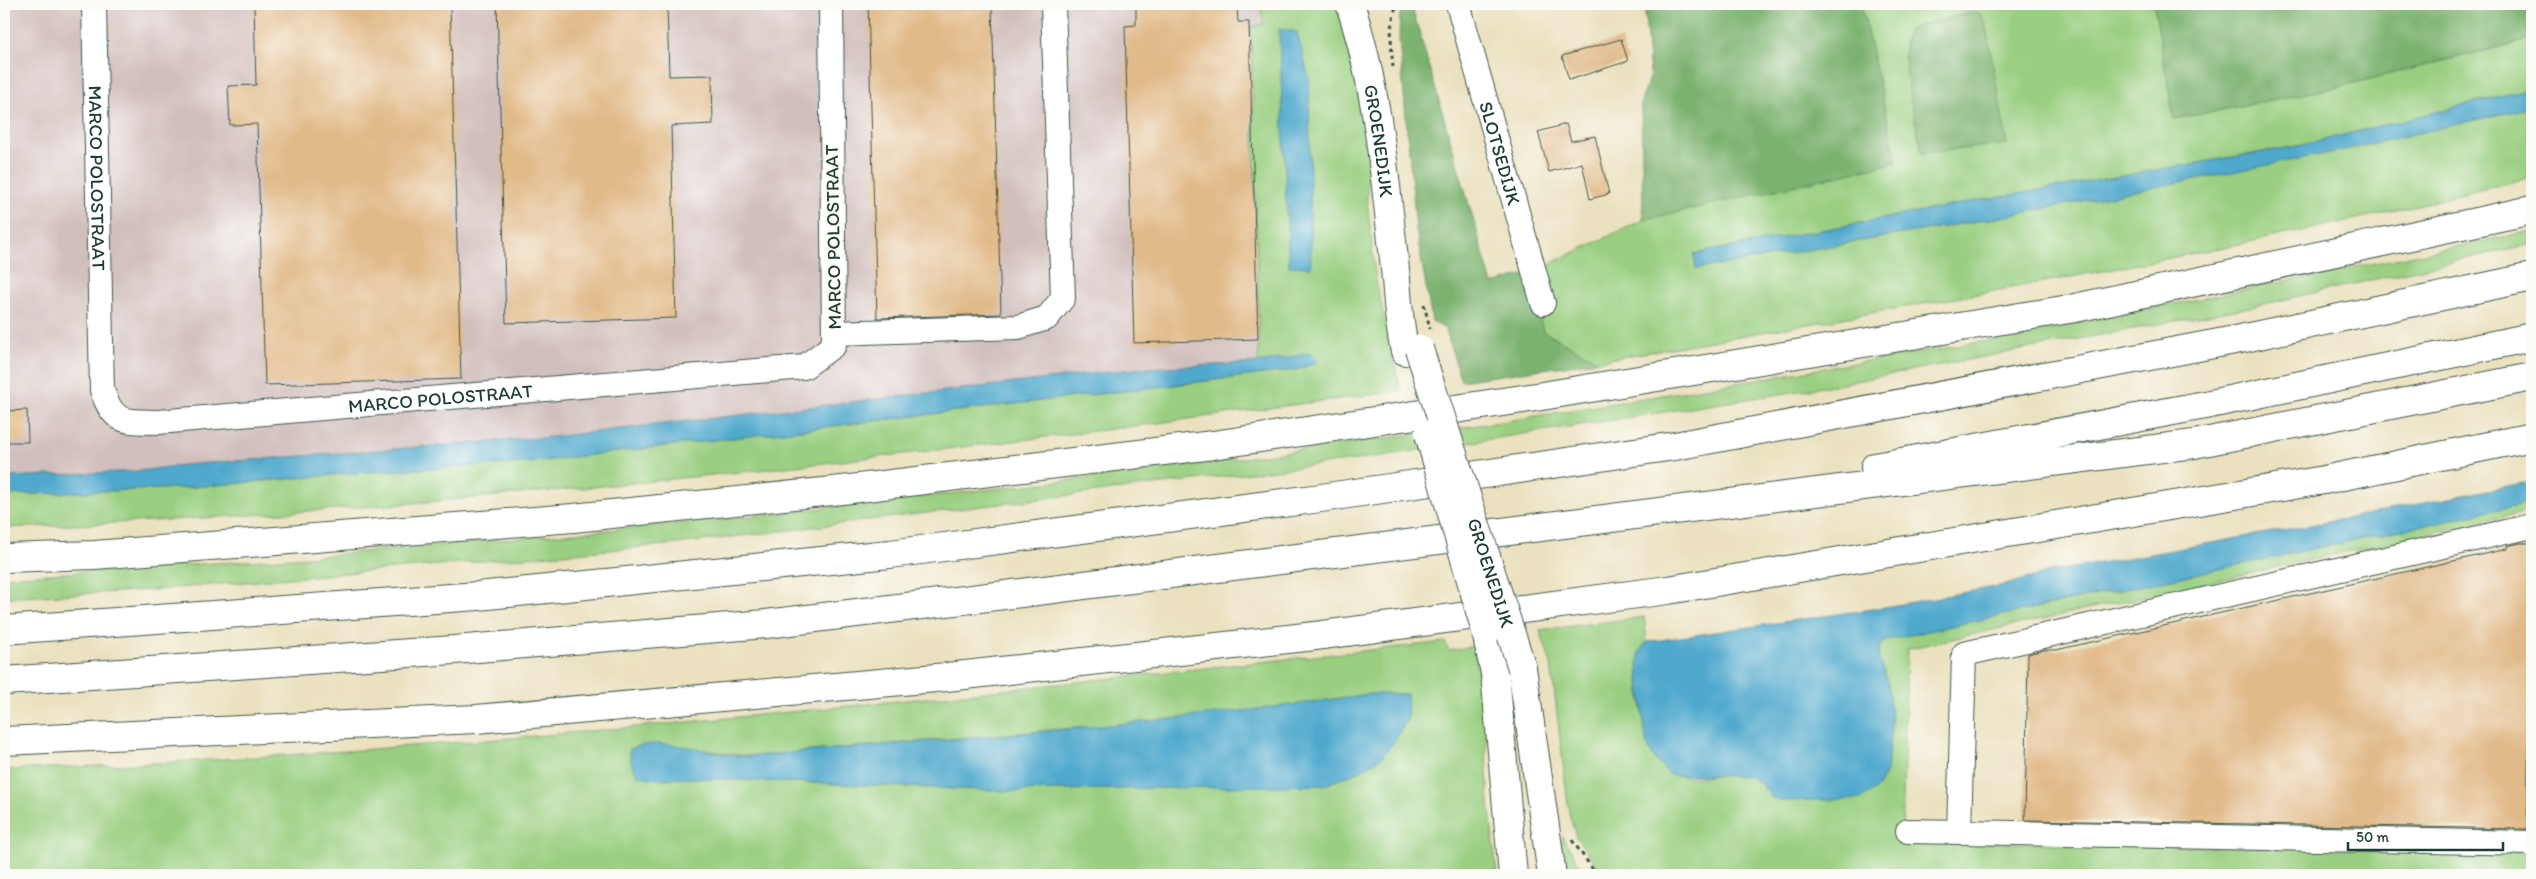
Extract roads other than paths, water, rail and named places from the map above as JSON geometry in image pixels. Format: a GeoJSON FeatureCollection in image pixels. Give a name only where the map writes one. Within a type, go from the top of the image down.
{"type":"FeatureCollection","features":[{"type":"Feature","properties":{"kind":"main road","name":"GROENEDIJK"},"geometry":{"type":"LineString","coordinates":[[1350,4],[1365,49],[1380,136],[1396,279],[1409,311],[1412,350],[1495,673],[1513,875]]}},
{"type":"Feature","properties":{"kind":"main road"},"geometry":{"type":"LineString","coordinates":[[4,558],[94,555],[573,518],[842,490],[1214,445],[1536,398],[2075,308],[2532,210]]}},
{"type":"Feature","properties":{"kind":"main road"},"geometry":{"type":"LineString","coordinates":[[4,630],[478,596],[890,554],[1331,496],[1685,444],[2240,339],[2532,277]]}},
{"type":"Feature","properties":{"kind":"main road"},"geometry":{"type":"LineString","coordinates":[[1609,518],[2205,404],[2532,337]]}},
{"type":"Feature","properties":{"kind":"main road","name":"GROENEDIJK"},"geometry":{"type":"LineString","coordinates":[[1412,350],[1522,668],[1552,875]]}},
{"type":"Feature","properties":{"kind":"main road"},"geometry":{"type":"LineString","coordinates":[[4,681],[434,651],[766,624],[2194,444],[2532,377]]}},
{"type":"Feature","properties":{"kind":"main road"},"geometry":{"type":"LineString","coordinates":[[4,741],[476,718],[947,676],[1315,636],[1668,590],[2324,480],[2532,437]]}},
{"type":"Feature","properties":{"kind":"street","name":"MARCO POLOSTRAAT"},"geometry":{"type":"LineString","coordinates":[[94,4],[102,390],[108,407],[113,414],[122,419],[158,422],[804,367],[834,345],[831,4]]}},
{"type":"Feature","properties":{"kind":"street"},"geometry":{"type":"LineString","coordinates":[[834,333],[1018,328],[1047,318],[1063,298],[1053,4]]}},
{"type":"Feature","properties":{"kind":"street","name":"SLOTSEDIJK"},"geometry":{"type":"LineString","coordinates":[[1458,4],[1543,303]]}},
{"type":"Feature","properties":{"kind":"street"},"geometry":{"type":"LineString","coordinates":[[1960,832],[1964,654],[2532,526]]}},
{"type":"Feature","properties":{"kind":"street"},"geometry":{"type":"LineString","coordinates":[[1908,831],[2532,843]]}},
{"type":"Feature","properties":{"kind":"water"},"geometry":{"type":"Polygon","coordinates":[[[1279,29],[1297,32],[1309,79],[1311,267],[1289,266],[1279,29]]]}},
{"type":"Feature","properties":{"kind":"water"},"geometry":{"type":"Polygon","coordinates":[[[2532,88],[2532,107],[2339,151],[2001,217],[1696,269],[1694,254],[1976,201],[2303,145],[2532,88]]]}},
{"type":"Feature","properties":{"kind":"water"},"geometry":{"type":"Polygon","coordinates":[[[1312,353],[1317,362],[1296,370],[525,463],[366,472],[182,488],[4,495],[4,477],[139,471],[182,465],[551,437],[1142,368],[1258,363],[1312,353]]]}},
{"type":"Feature","properties":{"kind":"water"},"geometry":{"type":"Polygon","coordinates":[[[2532,481],[2532,502],[1886,640],[1879,648],[1878,657],[1888,683],[1891,722],[1887,770],[1878,787],[1861,799],[1782,801],[1771,797],[1760,782],[1748,776],[1670,775],[1655,760],[1646,742],[1638,664],[1640,651],[1647,642],[1885,607],[2005,585],[2050,572],[2360,516],[2532,481]]]}},
{"type":"Feature","properties":{"kind":"water"},"geometry":{"type":"Polygon","coordinates":[[[1370,694],[1407,694],[1408,718],[1395,740],[1381,758],[1358,772],[1324,785],[1007,791],[692,778],[656,779],[637,775],[632,766],[629,750],[643,745],[658,744],[691,747],[740,756],[755,756],[1140,722],[1293,705],[1370,694]]]}}]}
